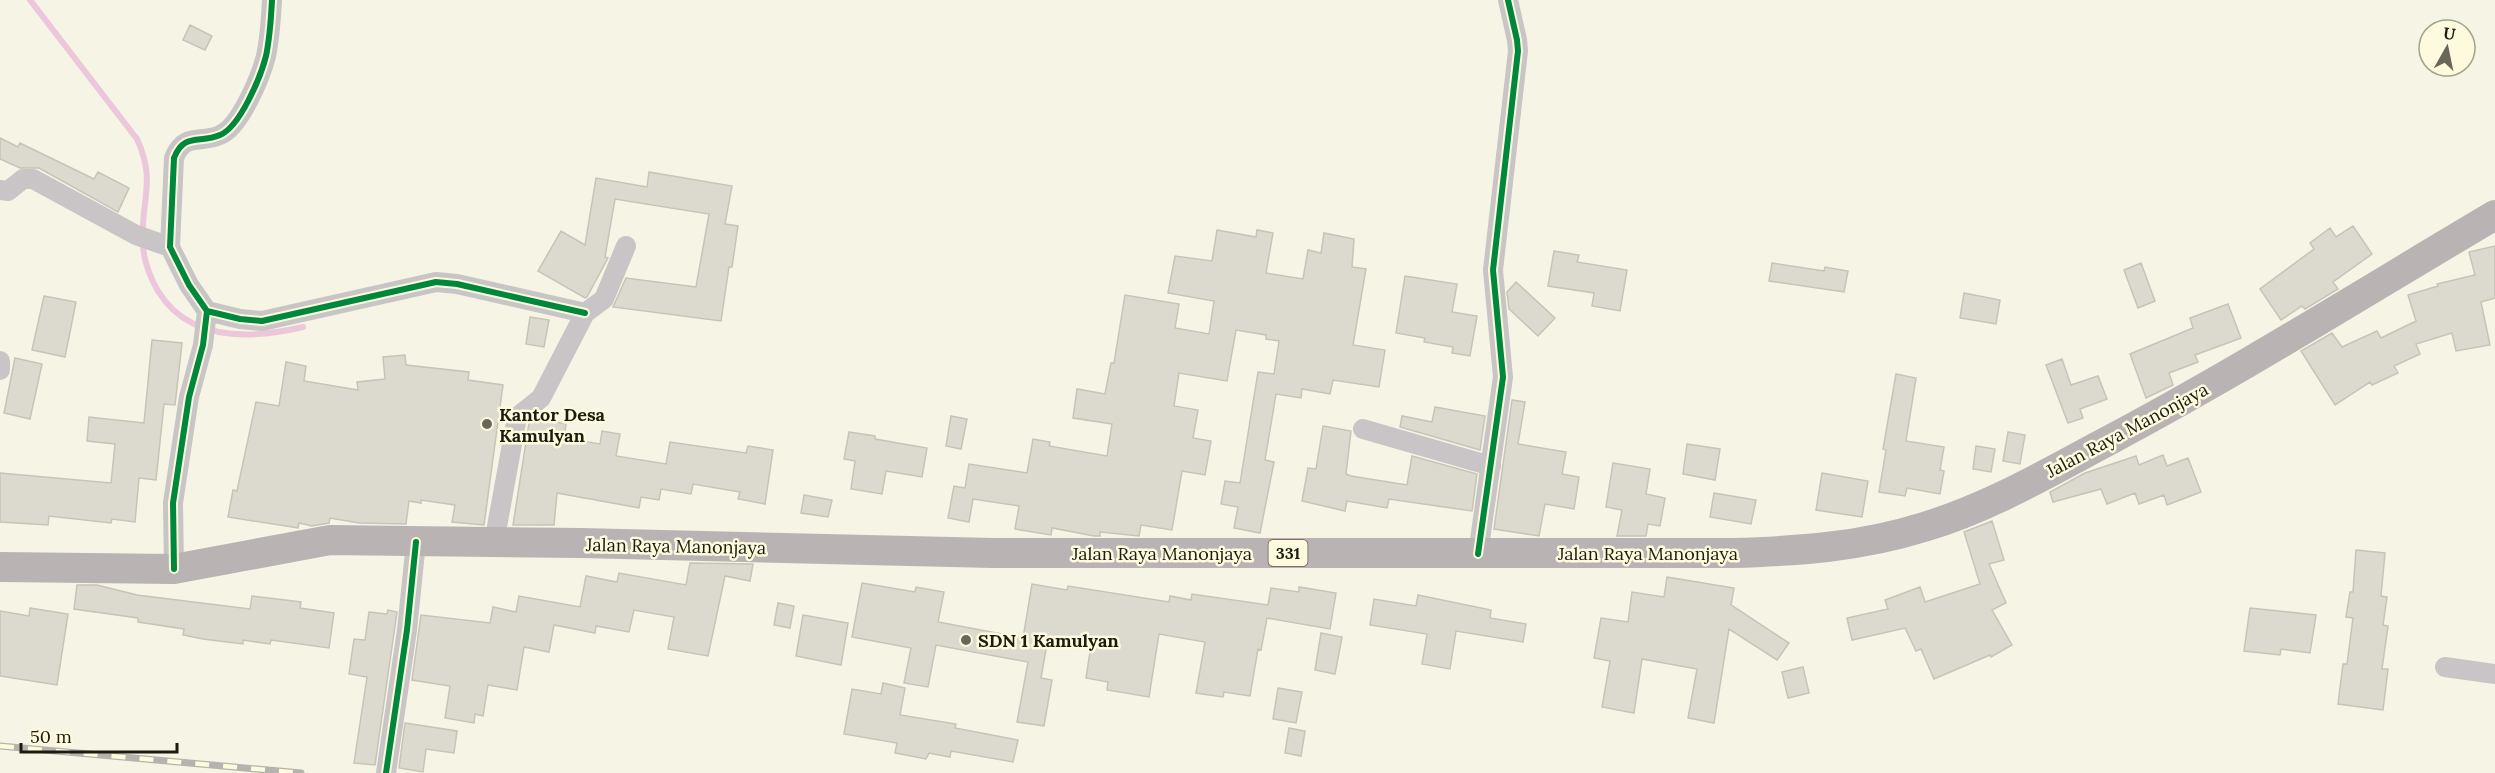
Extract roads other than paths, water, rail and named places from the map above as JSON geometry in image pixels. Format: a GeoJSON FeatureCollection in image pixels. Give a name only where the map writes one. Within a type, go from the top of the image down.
{"type":"FeatureCollection","features":[{"type":"Feature","properties":{"kind":"main road","name":"Jalan Raya Manonjaya"},"geometry":{"type":"LineString","coordinates":[[0,567],[174,569],[330,540],[993,553],[1788,552],[1853,545],[1926,527],[2014,491],[2193,396],[2495,215]]}},
{"type":"Feature","properties":{"kind":"street"},"geometry":{"type":"LineString","coordinates":[[174,569],[173,503],[185,420],[203,345],[207,311],[189,285],[170,247],[174,158],[177,150],[188,141],[222,135],[232,126],[246,105],[266,58],[272,0]]}},
{"type":"Feature","properties":{"kind":"street"},"geometry":{"type":"LineString","coordinates":[[1478,554],[1504,370],[1493,270],[1518,51],[1508,0]]}},
{"type":"Feature","properties":{"kind":"street"},"geometry":{"type":"LineString","coordinates":[[0,190],[8,191],[23,179],[33,179],[142,238],[170,247]]}},
{"type":"Feature","properties":{"kind":"street"},"geometry":{"type":"LineString","coordinates":[[495,543],[517,417],[541,398],[585,313],[604,299],[626,246]]}},
{"type":"Feature","properties":{"kind":"street"},"geometry":{"type":"LineString","coordinates":[[207,311],[240,319],[262,321],[436,282],[457,284],[585,313]]}},
{"type":"Feature","properties":{"kind":"street"},"geometry":{"type":"LineString","coordinates":[[0,360],[0,370]]}},
{"type":"Feature","properties":{"kind":"street"},"geometry":{"type":"LineString","coordinates":[[1363,429],[1491,466]]}},
{"type":"Feature","properties":{"kind":"street"},"geometry":{"type":"LineString","coordinates":[[386,773],[407,630],[416,542]]}},
{"type":"Feature","properties":{"kind":"street"},"geometry":{"type":"LineString","coordinates":[[2445,667],[2495,674]]}},
{"type":"Feature","properties":{"kind":"waterway"},"geometry":{"type":"LineString","coordinates":[[30,0],[137,139],[143,154],[147,180],[143,228],[144,256],[155,286],[171,308],[187,320],[223,333],[263,334],[303,327]]}},
{"type":"Feature","properties":{"kind":"railway"},"geometry":{"type":"LineString","coordinates":[[0,746],[301,773]]}},
{"type":"Feature","properties":{"kind":"place","name":"Kantor Desa Kamulyan"},"geometry":{"type":"Point","coordinates":[487,424]}},
{"type":"Feature","properties":{"kind":"place","name":"SDN 1 Kamulyan"},"geometry":{"type":"Point","coordinates":[966,640]}}]}
